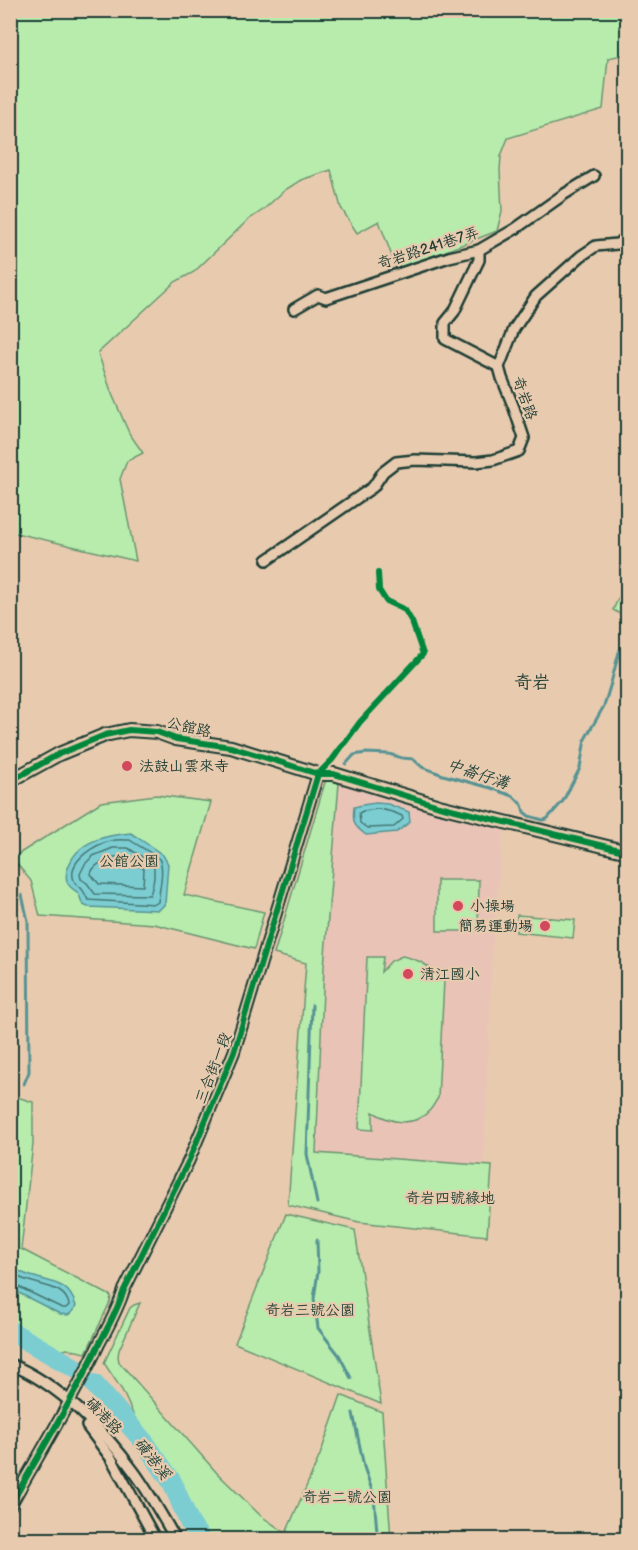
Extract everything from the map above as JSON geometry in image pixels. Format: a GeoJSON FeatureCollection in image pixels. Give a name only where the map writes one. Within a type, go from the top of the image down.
{"type":"FeatureCollection","features":[{"type":"Feature","properties":{"kind":"street","name":"奇岩路241巷7弄"},"geometry":{"type":"LineString","coordinates":[[294,309],[318,295],[326,298],[449,257],[479,250],[515,229],[594,176]]}},
{"type":"Feature","properties":{"kind":"street","name":"奇岩路"},"geometry":{"type":"LineString","coordinates":[[267,560],[373,487],[383,472],[396,462],[416,460],[476,462],[493,460],[519,451],[524,438],[499,367],[514,329],[536,296],[581,256],[596,246],[617,244],[627,237]]}},
{"type":"Feature","properties":{"kind":"street"},"geometry":{"type":"LineString","coordinates":[[479,250],[479,260],[454,312],[445,323],[445,339],[499,367]]}},
{"type":"Feature","properties":{"kind":"street","name":"公舘路"},"geometry":{"type":"LineString","coordinates":[[10,781],[59,754],[105,735],[129,730],[158,732],[176,739],[231,747],[318,774],[339,775],[439,806],[627,852]]}},
{"type":"Feature","properties":{"kind":"street","name":"三合街一段"},"geometry":{"type":"LineString","coordinates":[[10,1506],[78,1387],[189,1160],[234,1052],[318,774]]}},
{"type":"Feature","properties":{"kind":"street","name":"磺港路"},"geometry":{"type":"LineString","coordinates":[[10,1364],[28,1371],[81,1412],[135,1473],[176,1539]]}},
{"type":"Feature","properties":{"kind":"street","name":"磺港路"},"geometry":{"type":"LineString","coordinates":[[70,1402],[111,1458],[156,1539]]}},
{"type":"Feature","properties":{"kind":"shaded area","name":"清江國小"},"geometry":{"type":"Polygon","coordinates":[[[339,781],[504,830],[493,935],[484,1166],[316,1153],[324,967],[339,781]]]}},
{"type":"Feature","properties":{"kind":"green space"},"geometry":{"type":"Polygon","coordinates":[[[11,11],[627,11],[627,54],[608,58],[603,109],[508,138],[501,156],[502,211],[497,231],[397,270],[379,221],[357,233],[341,208],[331,170],[301,180],[285,190],[248,220],[194,272],[175,282],[98,353],[129,433],[143,453],[127,461],[120,479],[136,561],[11,532],[11,11]]]}},
{"type":"Feature","properties":{"kind":"green space"},"geometry":{"type":"Polygon","coordinates":[[[627,579],[627,618],[613,610],[627,579]]]}},
{"type":"Feature","properties":{"kind":"green space","name":"奇岩四號綠地"},"geometry":{"type":"Polygon","coordinates":[[[326,779],[339,783],[324,967],[316,1153],[492,1166],[487,1236],[359,1222],[288,1205],[306,963],[274,954],[326,779]]]}},
{"type":"Feature","properties":{"kind":"green space","name":"公館公園"},"geometry":{"type":"Polygon","coordinates":[[[156,795],[211,802],[184,895],[264,912],[254,949],[154,924],[40,916],[31,881],[12,858],[101,802],[156,795]]]}},
{"type":"Feature","properties":{"kind":"green space","name":"小操場"},"geometry":{"type":"Polygon","coordinates":[[[437,880],[479,880],[478,931],[437,931],[437,880]]]}},
{"type":"Feature","properties":{"kind":"green space","name":"簡易運動場"},"geometry":{"type":"Polygon","coordinates":[[[517,915],[575,920],[573,938],[516,932],[517,915]]]}},
{"type":"Feature","properties":{"kind":"green space"},"geometry":{"type":"Polygon","coordinates":[[[402,956],[425,965],[444,981],[438,1098],[424,1116],[417,1119],[395,1121],[373,1112],[373,1130],[359,1129],[367,957],[383,957],[381,972],[391,961],[402,956]]]}},
{"type":"Feature","properties":{"kind":"green space"},"geometry":{"type":"Polygon","coordinates":[[[11,1095],[33,1102],[33,1144],[21,1249],[111,1296],[86,1353],[67,1349],[61,1351],[11,1324],[11,1095]]]}},
{"type":"Feature","properties":{"kind":"green space","name":"奇岩三號公園"},"geometry":{"type":"Polygon","coordinates":[[[286,1214],[355,1230],[381,1404],[235,1343],[286,1214]]]}},
{"type":"Feature","properties":{"kind":"green space","name":"奇岩二號公園"},"geometry":{"type":"Polygon","coordinates":[[[140,1303],[119,1350],[119,1362],[217,1473],[261,1516],[286,1533],[320,1455],[341,1395],[382,1412],[391,1539],[210,1539],[196,1520],[175,1481],[161,1471],[150,1456],[122,1390],[104,1363],[130,1308],[140,1303]]]}},
{"type":"Feature","properties":{"kind":"water"},"geometry":{"type":"Polygon","coordinates":[[[376,803],[388,804],[409,812],[410,822],[397,832],[366,835],[355,824],[354,807],[376,803]]]}},
{"type":"Feature","properties":{"kind":"water"},"geometry":{"type":"Polygon","coordinates":[[[131,833],[163,855],[168,864],[165,904],[159,910],[83,905],[78,893],[66,879],[67,870],[75,855],[96,840],[131,833]]]}},
{"type":"Feature","properties":{"kind":"water"},"geometry":{"type":"Polygon","coordinates":[[[11,1266],[26,1274],[63,1287],[73,1298],[76,1306],[72,1312],[68,1315],[60,1314],[11,1289],[11,1266]]]}},
{"type":"Feature","properties":{"kind":"waterway","name":"中崙仔溝"},"geometry":{"type":"LineString","coordinates":[[346,764],[354,755],[366,753],[389,754],[413,759],[422,767],[443,775],[513,796],[529,816],[547,819],[563,801],[580,768],[585,739],[604,706],[619,652],[628,642]]}},
{"type":"Feature","properties":{"kind":"waterway"},"geometry":{"type":"LineString","coordinates":[[22,895],[28,921],[29,1072],[24,1084]]}},
{"type":"Feature","properties":{"kind":"waterway","name":"中崙仔溝"},"geometry":{"type":"LineString","coordinates":[[312,1005],[307,1154],[317,1203]]}},
{"type":"Feature","properties":{"kind":"waterway"},"geometry":{"type":"LineString","coordinates":[[10,1141],[10,1148]]}},
{"type":"Feature","properties":{"kind":"waterway","name":"中崙仔溝"},"geometry":{"type":"LineString","coordinates":[[317,1240],[318,1271],[314,1299],[318,1328],[339,1355],[351,1378]]}},
{"type":"Feature","properties":{"kind":"waterway","name":"磺港溪"},"geometry":{"type":"LineString","coordinates":[[10,1331],[75,1368]]}},
{"type":"Feature","properties":{"kind":"waterway","name":"磺港溪"},"geometry":{"type":"LineString","coordinates":[[94,1384],[145,1443],[172,1482],[189,1522],[201,1540]]}},
{"type":"Feature","properties":{"kind":"waterway","name":"中崙仔溝"},"geometry":{"type":"LineString","coordinates":[[353,1413],[364,1467],[374,1496],[377,1532]]}},
{"type":"Feature","properties":{"kind":"cycle path"},"geometry":{"type":"LineString","coordinates":[[10,1506],[56,1426],[113,1318],[124,1290],[189,1160],[234,1052],[318,774],[332,760],[360,722],[423,654],[412,622],[405,610],[386,601],[379,590],[378,573]]}},
{"type":"Feature","properties":{"kind":"cycle path"},"geometry":{"type":"LineString","coordinates":[[10,781],[59,754],[105,735],[129,730],[157,732],[176,739],[231,747],[318,774],[334,774],[439,806],[628,852]]}},
{"type":"Feature","properties":{"kind":"place","name":"法鼓山雲來寺"},"geometry":{"type":"Point","coordinates":[127,766]}},
{"type":"Feature","properties":{"kind":"place","name":"小操場"},"geometry":{"type":"Point","coordinates":[458,906]}},
{"type":"Feature","properties":{"kind":"place","name":"簡易運動場"},"geometry":{"type":"Point","coordinates":[545,926]}},
{"type":"Feature","properties":{"kind":"place","name":"清江國小"},"geometry":{"type":"Point","coordinates":[408,974]}},
{"type":"Feature","properties":{"kind":"district","name":"奇岩"},"geometry":{"type":"Point","coordinates":[532,682]}}]}
